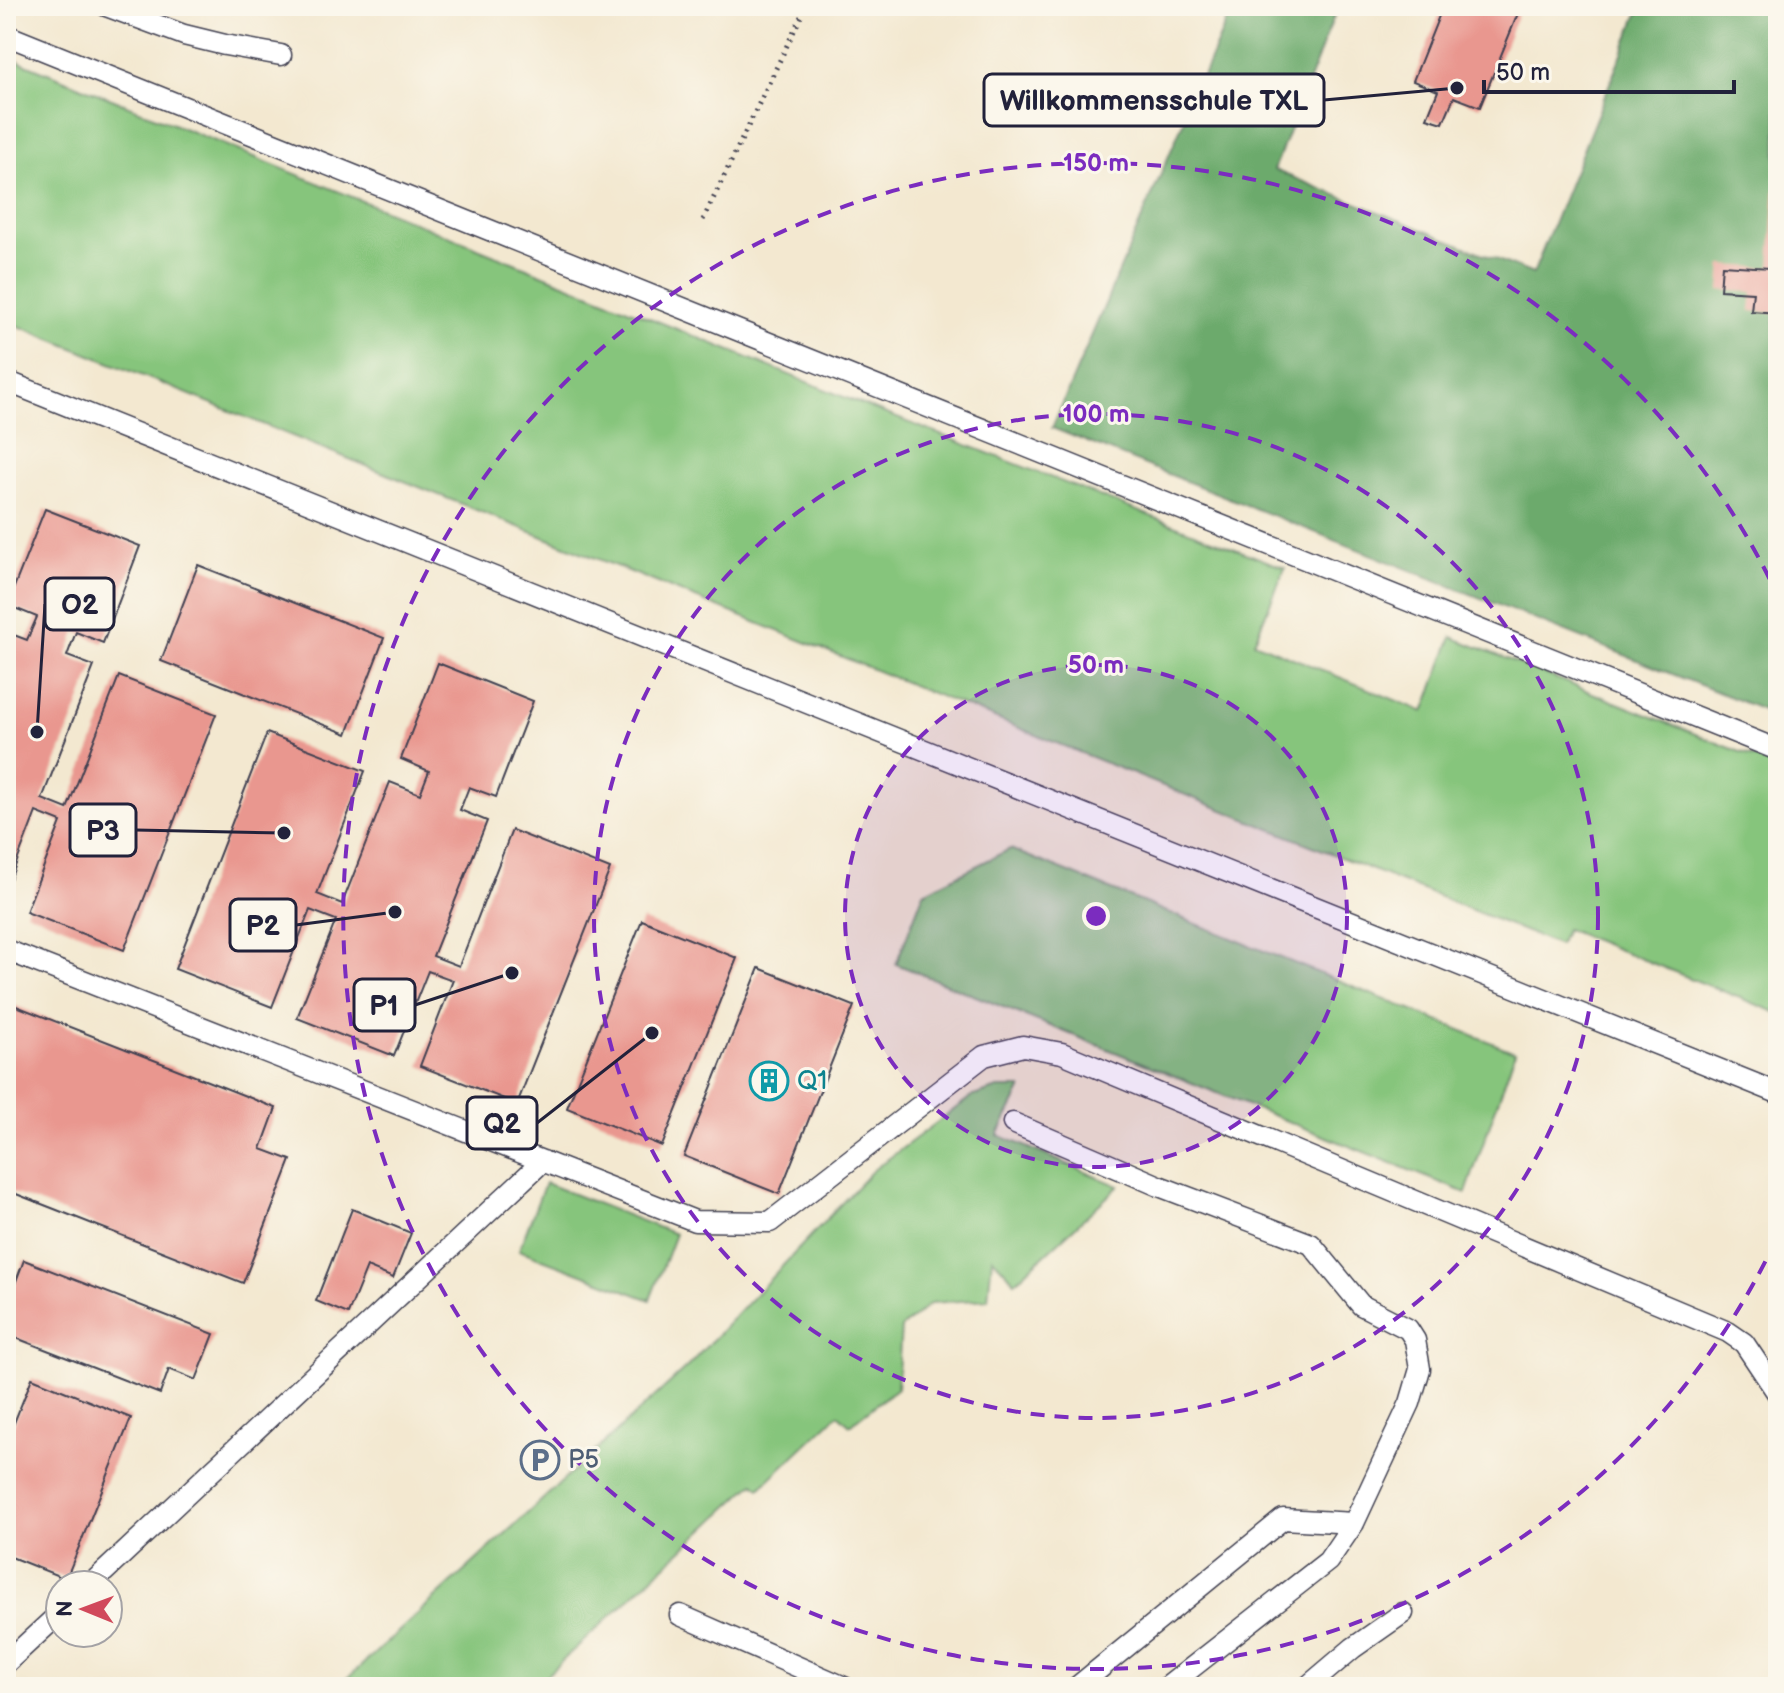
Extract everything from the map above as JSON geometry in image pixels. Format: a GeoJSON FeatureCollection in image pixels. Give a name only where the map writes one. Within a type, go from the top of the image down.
{"type":"FeatureCollection","features":[{"type":"Feature","properties":{"kind":"lane"},"geometry":{"type":"LineString","coordinates":[[106,6],[184,35],[281,55]]}},
{"type":"Feature","properties":{"kind":"lane"},"geometry":{"type":"LineString","coordinates":[[6,35],[1778,750]]}},
{"type":"Feature","properties":{"kind":"lane"},"geometry":{"type":"LineString","coordinates":[[6,381],[1778,1093]]}},
{"type":"Feature","properties":{"kind":"lane"},"geometry":{"type":"LineString","coordinates":[[6,950],[695,1221],[770,1222],[984,1056],[1023,1046],[1062,1053],[1728,1332],[1744,1343],[1778,1394]]}},
{"type":"Feature","properties":{"kind":"lane"},"geometry":{"type":"LineString","coordinates":[[1013,1123],[1159,1186],[1311,1244],[1361,1305],[1408,1329],[1415,1340],[1420,1369],[1410,1403],[1354,1523],[1328,1561],[1167,1687]]}},
{"type":"Feature","properties":{"kind":"lane"},"geometry":{"type":"LineString","coordinates":[[107,1569],[543,1161]]}},
{"type":"Feature","properties":{"kind":"lane"},"geometry":{"type":"LineString","coordinates":[[1077,1687],[1283,1519],[1354,1523]]}},
{"type":"Feature","properties":{"kind":"lane"},"geometry":{"type":"LineString","coordinates":[[1307,1687],[1353,1648],[1403,1613]]}},
{"type":"Feature","properties":{"kind":"lane"},"geometry":{"type":"LineString","coordinates":[[680,1615],[844,1687]]}},
{"type":"Feature","properties":{"kind":"lane"},"geometry":{"type":"LineString","coordinates":[[6,1663],[44,1628]]}},
{"type":"Feature","properties":{"kind":"path"},"geometry":{"type":"LineString","coordinates":[[703,220],[806,6]]}},
{"type":"Feature","properties":{"kind":"green space"},"geometry":{"type":"Polygon","coordinates":[[[1233,6],[1338,6],[1274,170],[1533,274],[1641,6],[1778,6],[1775,363],[1778,364],[1778,716],[1052,428],[1233,6]]]}},
{"type":"Feature","properties":{"kind":"green space"},"geometry":{"type":"Polygon","coordinates":[[[6,56],[866,406],[1285,568],[1254,642],[1424,712],[1452,637],[1778,767],[1778,1013],[1566,929],[1559,945],[6,321],[6,56]]]}},
{"type":"Feature","properties":{"kind":"green space"},"geometry":{"type":"Polygon","coordinates":[[[1010,849],[1515,1052],[1466,1193],[896,964],[924,892],[1010,849]]]}},
{"type":"Feature","properties":{"kind":"green space"},"geometry":{"type":"Polygon","coordinates":[[[998,1088],[1022,1088],[998,1135],[1119,1186],[1015,1282],[992,1257],[988,1299],[931,1303],[901,1328],[897,1388],[850,1425],[838,1414],[760,1488],[754,1483],[534,1687],[338,1687],[687,1367],[872,1171],[971,1097],[998,1088]]]}},
{"type":"Feature","properties":{"kind":"green space"},"geometry":{"type":"Polygon","coordinates":[[[545,1183],[675,1234],[650,1300],[519,1250],[545,1183]]]}},
{"type":"Feature","properties":{"kind":"building"},"geometry":{"type":"Polygon","coordinates":[[[1443,6],[1521,6],[1480,107],[1454,97],[1443,123],[1427,118],[1438,91],[1413,81],[1443,6]]]}},
{"type":"Feature","properties":{"kind":"building"},"geometry":{"type":"Polygon","coordinates":[[[1775,190],[1778,190],[1778,313],[1751,311],[1753,292],[1720,290],[1722,265],[1770,268],[1775,190]]]}},
{"type":"Feature","properties":{"kind":"building"},"geometry":{"type":"Polygon","coordinates":[[[45,509],[140,546],[103,643],[76,632],[67,656],[94,666],[42,799],[67,809],[119,676],[216,714],[124,950],[26,912],[61,822],[36,812],[6,890],[6,632],[27,640],[37,617],[7,605],[45,509]]]}},
{"type":"Feature","properties":{"kind":"building"},"geometry":{"type":"Polygon","coordinates":[[[198,565],[384,638],[347,734],[161,661],[198,565]]]}},
{"type":"Feature","properties":{"kind":"building"},"geometry":{"type":"Polygon","coordinates":[[[438,663],[533,701],[496,797],[469,787],[460,810],[487,821],[433,956],[459,966],[512,830],[610,869],[517,1104],[420,1066],[453,980],[428,971],[394,1056],[297,1018],[336,920],[310,910],[272,1007],[175,969],[267,733],[365,771],[317,894],[342,904],[390,782],[420,794],[429,771],[401,759],[438,663]]]}},
{"type":"Feature","properties":{"kind":"building"},"geometry":{"type":"Polygon","coordinates":[[[642,920],[737,958],[662,1146],[567,1108],[642,920]]]}},
{"type":"Feature","properties":{"kind":"building","name":"Q1"},"geometry":{"type":"Polygon","coordinates":[[[759,968],[854,1006],[779,1194],[684,1156],[759,968]]]}},
{"type":"Feature","properties":{"kind":"building"},"geometry":{"type":"Polygon","coordinates":[[[6,1002],[276,1108],[261,1149],[291,1160],[243,1283],[6,1190],[6,1002]]]}},
{"type":"Feature","properties":{"kind":"building"},"geometry":{"type":"Polygon","coordinates":[[[352,1209],[411,1233],[393,1278],[367,1267],[348,1314],[316,1301],[352,1209]]]}},
{"type":"Feature","properties":{"kind":"building"},"geometry":{"type":"Polygon","coordinates":[[[24,1260],[214,1334],[196,1380],[169,1369],[160,1394],[6,1334],[6,1308],[24,1260]]]}},
{"type":"Feature","properties":{"kind":"building"},"geometry":{"type":"Polygon","coordinates":[[[32,1378],[131,1418],[70,1569],[44,1570],[6,1555],[6,1443],[32,1378]]]}},
{"type":"Feature","properties":{"kind":"place","name":"Willkommensschule TXL"},"geometry":{"type":"Point","coordinates":[1457,88]}},
{"type":"Feature","properties":{"kind":"place","name":"O2"},"geometry":{"type":"Point","coordinates":[37,732]}},
{"type":"Feature","properties":{"kind":"place","name":"P3"},"geometry":{"type":"Point","coordinates":[284,833]}},
{"type":"Feature","properties":{"kind":"place","name":"P2"},"geometry":{"type":"Point","coordinates":[395,912]}},
{"type":"Feature","properties":{"kind":"place","name":"P1"},"geometry":{"type":"Point","coordinates":[512,973]}},
{"type":"Feature","properties":{"kind":"place","name":"Q2"},"geometry":{"type":"Point","coordinates":[652,1033]}},
{"type":"Feature","properties":{"kind":"place","name":"Q1"},"geometry":{"type":"Point","coordinates":[769,1081]}},
{"type":"Feature","properties":{"kind":"place","name":"P5"},"geometry":{"type":"Point","coordinates":[540,1460]}}]}
